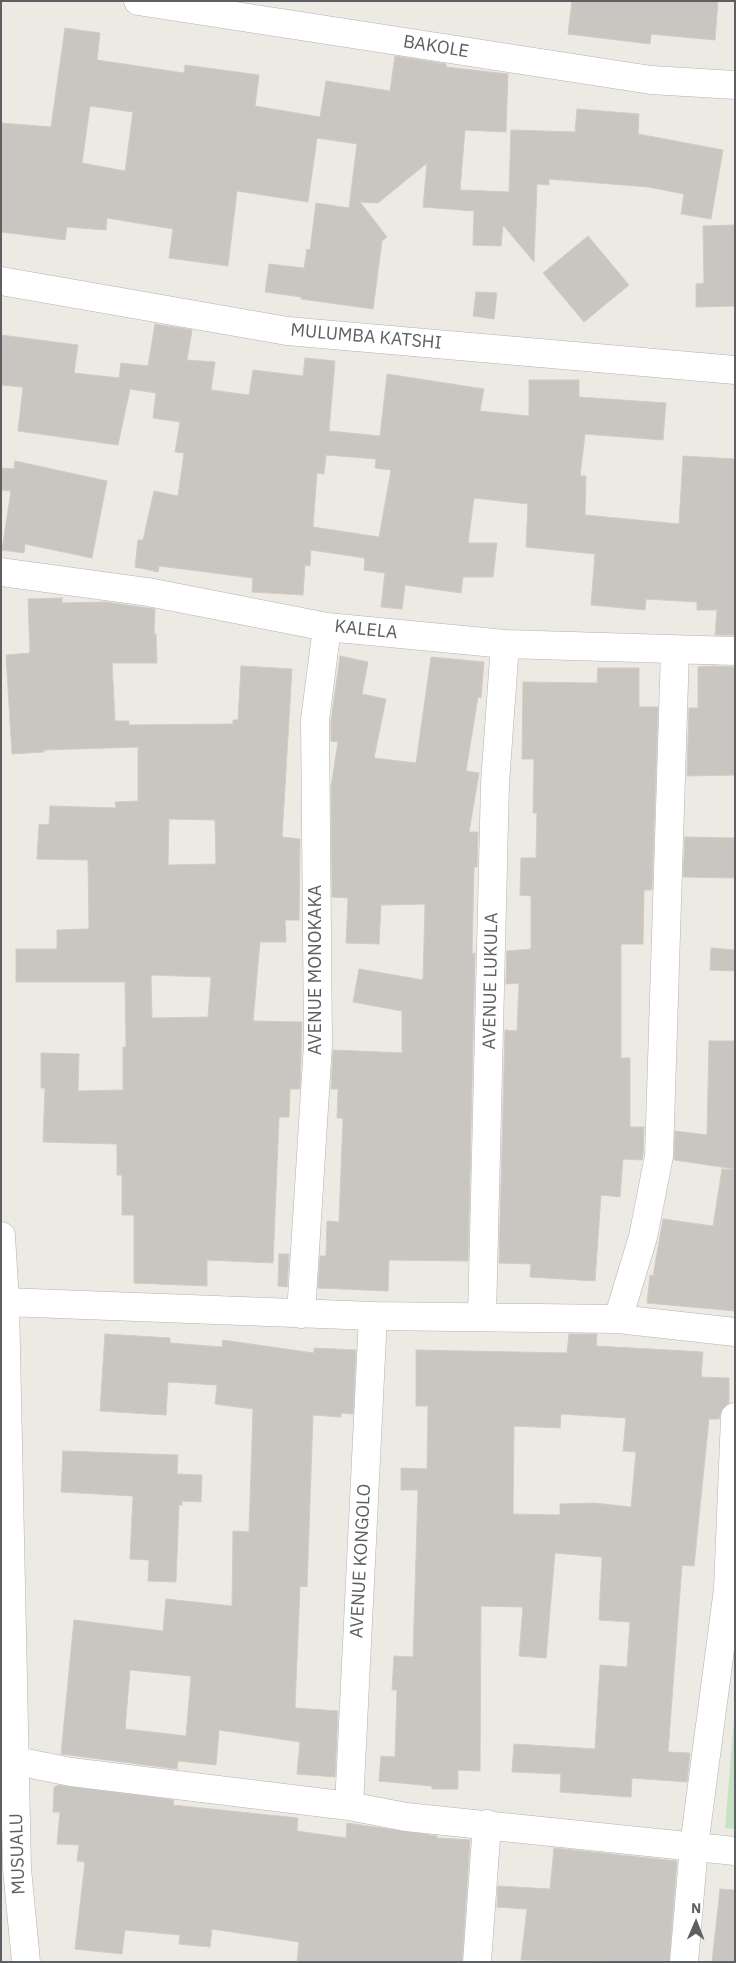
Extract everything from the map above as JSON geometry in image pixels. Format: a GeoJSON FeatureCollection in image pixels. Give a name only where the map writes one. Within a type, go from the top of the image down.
{"type":"FeatureCollection","features":[{"type":"Feature","properties":{"kind":"street","name":"BAKOLE"},"geometry":{"type":"LineString","coordinates":[[138,1],[651,80],[735,85]]}},
{"type":"Feature","properties":{"kind":"street","name":"MULUMBA KATSHI"},"geometry":{"type":"LineString","coordinates":[[1,281],[287,331],[735,370]]}},
{"type":"Feature","properties":{"kind":"street","name":"KALELA"},"geometry":{"type":"LineString","coordinates":[[1,572],[148,592],[327,626],[504,644],[735,651]]}},
{"type":"Feature","properties":{"kind":"street","name":"AVENUE MONOKAKA"},"geometry":{"type":"LineString","coordinates":[[301,1314],[318,1044],[315,720],[327,626]]}},
{"type":"Feature","properties":{"kind":"street","name":"AVENUE LUKULA"},"geometry":{"type":"LineString","coordinates":[[482,1318],[495,783],[504,644]]}},
{"type":"Feature","properties":{"kind":"street"},"geometry":{"type":"LineString","coordinates":[[618,1319],[643,1237],[659,1156],[675,650]]}},
{"type":"Feature","properties":{"kind":"street","name":"MUSUALU"},"geometry":{"type":"LineString","coordinates":[[1,1236],[5,1302],[6,1553],[16,1762],[17,1868],[26,1962]]}},
{"type":"Feature","properties":{"kind":"street"},"geometry":{"type":"LineString","coordinates":[[5,1302],[373,1316],[618,1319],[735,1332]]}},
{"type":"Feature","properties":{"kind":"street","name":"AVENUE KONGOLO"},"geometry":{"type":"LineString","coordinates":[[349,1806],[373,1316]]}},
{"type":"Feature","properties":{"kind":"street"},"geometry":{"type":"LineString","coordinates":[[684,1962],[694,1846],[728,1588],[735,1417]]}},
{"type":"Feature","properties":{"kind":"street"},"geometry":{"type":"LineString","coordinates":[[16,1762],[71,1772],[349,1806],[406,1817],[735,1851]]}},
{"type":"Feature","properties":{"kind":"street"},"geometry":{"type":"LineString","coordinates":[[476,1962],[487,1824]]}},
{"type":"Feature","properties":{"kind":"green space"},"geometry":{"type":"Polygon","coordinates":[[[735,1707],[735,1829],[725,1828],[735,1707]]]}},
{"type":"Feature","properties":{"kind":"building"},"geometry":{"type":"Polygon","coordinates":[[[572,1],[718,1],[715,40],[651,34],[650,44],[568,34],[572,1]]]}},
{"type":"Feature","properties":{"kind":"building"},"geometry":{"type":"Polygon","coordinates":[[[65,28],[100,33],[97,60],[184,73],[185,65],[259,75],[255,106],[320,117],[326,81],[390,91],[395,56],[446,64],[446,67],[508,74],[506,132],[465,130],[460,190],[509,192],[511,130],[575,132],[577,109],[639,114],[638,134],[723,150],[711,219],[681,214],[684,194],[648,187],[549,179],[549,185],[537,184],[534,262],[503,225],[501,246],[473,245],[474,211],[423,207],[427,163],[378,203],[360,202],[387,237],[382,241],[373,309],[265,292],[269,264],[304,268],[307,249],[310,250],[316,203],[349,208],[357,144],[317,138],[308,202],[237,191],[228,266],[169,258],[173,229],[107,218],[106,230],[67,227],[65,240],[1,232],[1,123],[51,127],[65,28]],[[90,106],[82,163],[125,171],[133,112],[90,106]]]}},
{"type":"Feature","properties":{"kind":"building"},"geometry":{"type":"Polygon","coordinates":[[[735,225],[735,306],[696,307],[696,284],[704,283],[703,226],[735,225]]]}},
{"type":"Feature","properties":{"kind":"building"},"geometry":{"type":"Polygon","coordinates":[[[588,236],[629,285],[584,322],[543,273],[588,236]]]}},
{"type":"Feature","properties":{"kind":"building"},"geometry":{"type":"Polygon","coordinates":[[[476,292],[497,293],[494,319],[473,316],[476,292]]]}},
{"type":"Feature","properties":{"kind":"building"},"geometry":{"type":"Polygon","coordinates":[[[155,324],[192,330],[187,360],[215,362],[211,390],[249,395],[253,370],[303,376],[305,358],[335,361],[329,431],[380,436],[387,374],[484,389],[480,411],[529,416],[529,380],[579,380],[579,397],[666,403],[663,440],[585,434],[580,476],[586,476],[585,515],[679,524],[683,456],[735,459],[735,635],[715,635],[717,610],[697,610],[697,602],[646,599],[645,610],[591,605],[595,554],[526,547],[528,504],[474,498],[468,543],[497,543],[493,577],[463,577],[461,593],[405,585],[402,609],[381,607],[385,573],[364,570],[365,558],[311,550],[310,566],[305,565],[303,595],[252,592],[253,578],[159,566],[158,572],[135,567],[138,540],[143,540],[154,491],[178,496],[184,453],[175,452],[180,422],[153,418],[156,393],[130,389],[118,445],[18,431],[23,387],[1,385],[1,335],[78,345],[74,373],[119,378],[121,363],[148,366],[155,324]],[[326,455],[324,474],[317,473],[313,527],[379,537],[391,470],[375,468],[376,459],[326,455]]]}},
{"type":"Feature","properties":{"kind":"building"},"geometry":{"type":"Polygon","coordinates":[[[15,461],[107,481],[92,558],[25,544],[24,553],[2,550],[11,491],[1,490],[2,468],[14,469],[15,461]]]}},
{"type":"Feature","properties":{"kind":"building"},"geometry":{"type":"Polygon","coordinates":[[[62,598],[62,603],[106,602],[155,609],[154,634],[156,634],[157,663],[112,663],[115,721],[129,721],[129,725],[233,724],[233,720],[238,720],[241,666],[292,669],[282,837],[300,839],[299,920],[285,920],[286,942],[260,942],[253,1021],[302,1022],[300,1089],[290,1089],[289,1117],[279,1117],[273,1263],[207,1260],[207,1286],[134,1283],[134,1215],[122,1215],[122,1175],[117,1175],[117,1144],[43,1142],[45,1088],[41,1088],[41,1053],[79,1054],[78,1091],[123,1090],[123,1047],[126,1047],[125,982],[16,982],[16,949],[57,949],[57,930],[89,929],[88,860],[37,859],[39,824],[49,825],[50,806],[116,808],[115,802],[138,801],[138,747],[44,750],[44,752],[12,754],[6,655],[30,653],[28,599],[62,598]],[[169,819],[168,865],[216,864],[215,820],[169,819]],[[151,975],[152,1018],[208,1017],[211,977],[151,975]]]}},
{"type":"Feature","properties":{"kind":"building"},"geometry":{"type":"Polygon","coordinates":[[[340,656],[368,662],[362,694],[386,699],[374,758],[416,763],[431,657],[484,662],[481,698],[478,697],[466,771],[479,773],[469,832],[478,832],[477,867],[474,867],[472,954],[475,953],[468,1261],[389,1260],[388,1291],[318,1288],[320,1256],[326,1256],[327,1221],[339,1222],[343,1118],[337,1118],[338,1089],[331,1089],[333,1050],[402,1053],[402,1011],[353,1002],[359,969],[423,980],[425,904],[381,905],[379,944],[346,943],[348,898],[332,897],[331,787],[338,742],[331,741],[331,721],[340,656]]]}},
{"type":"Feature","properties":{"kind":"building"},"geometry":{"type":"Polygon","coordinates":[[[698,667],[735,667],[735,775],[687,776],[689,708],[698,708],[698,667]]]}},
{"type":"Feature","properties":{"kind":"building"},"geometry":{"type":"Polygon","coordinates":[[[598,668],[639,668],[639,707],[658,707],[652,890],[644,890],[643,944],[621,944],[621,1058],[630,1058],[630,1127],[644,1127],[643,1154],[642,1160],[623,1159],[620,1197],[601,1195],[595,1281],[530,1277],[531,1264],[499,1263],[505,1030],[517,1031],[519,983],[506,984],[507,951],[531,949],[531,896],[520,895],[521,858],[536,858],[537,813],[533,813],[534,759],[522,759],[523,682],[597,683],[598,668]]]}},
{"type":"Feature","properties":{"kind":"building"},"geometry":{"type":"Polygon","coordinates":[[[685,837],[735,838],[735,878],[683,877],[685,837]]]}},
{"type":"Feature","properties":{"kind":"building"},"geometry":{"type":"Polygon","coordinates":[[[711,948],[735,950],[735,971],[710,970],[711,948]]]}},
{"type":"Feature","properties":{"kind":"building"},"geometry":{"type":"Polygon","coordinates":[[[709,1041],[735,1041],[735,1169],[674,1160],[675,1131],[707,1135],[709,1041]]]}},
{"type":"Feature","properties":{"kind":"building"},"geometry":{"type":"Polygon","coordinates":[[[722,1169],[735,1170],[735,1311],[647,1303],[650,1275],[653,1276],[663,1219],[713,1226],[722,1169]]]}},
{"type":"Feature","properties":{"kind":"building"},"geometry":{"type":"Polygon","coordinates":[[[279,1254],[289,1254],[287,1287],[278,1286],[279,1254]]]}},
{"type":"Feature","properties":{"kind":"building"},"geometry":{"type":"Polygon","coordinates":[[[105,1334],[170,1338],[170,1343],[222,1347],[223,1340],[314,1353],[314,1348],[356,1350],[353,1414],[341,1413],[341,1417],[313,1415],[307,1587],[300,1586],[295,1708],[338,1711],[335,1777],[297,1774],[300,1742],[219,1730],[216,1765],[178,1761],[177,1769],[61,1754],[74,1620],[163,1631],[166,1599],[232,1606],[233,1531],[249,1532],[253,1409],[215,1404],[217,1385],[168,1382],[166,1415],[100,1411],[105,1334]],[[130,1670],[125,1729],[186,1736],[191,1676],[130,1670]]]}},
{"type":"Feature","properties":{"kind":"building"},"geometry":{"type":"Polygon","coordinates":[[[569,1334],[597,1334],[596,1346],[703,1352],[701,1377],[729,1378],[729,1403],[722,1409],[719,1419],[709,1419],[694,1566],[682,1565],[668,1752],[690,1753],[687,1782],[632,1778],[631,1797],[560,1792],[561,1774],[512,1772],[514,1744],[595,1749],[600,1665],[627,1667],[630,1622],[599,1620],[602,1557],[555,1553],[546,1658],[519,1656],[523,1607],[481,1606],[480,1771],[458,1770],[458,1789],[432,1789],[432,1786],[379,1781],[381,1756],[395,1757],[397,1690],[392,1690],[394,1656],[413,1657],[418,1490],[401,1490],[401,1468],[427,1469],[428,1406],[416,1406],[416,1350],[567,1353],[569,1334]],[[561,1414],[560,1428],[514,1426],[513,1514],[560,1515],[560,1504],[594,1503],[631,1507],[636,1452],[623,1451],[626,1418],[561,1414]]]}},
{"type":"Feature","properties":{"kind":"building"},"geometry":{"type":"Polygon","coordinates":[[[63,1451],[178,1455],[177,1474],[202,1475],[201,1502],[182,1501],[182,1505],[179,1505],[176,1582],[148,1581],[149,1560],[130,1559],[133,1496],[61,1492],[63,1451]]]}},
{"type":"Feature","properties":{"kind":"building"},"geometry":{"type":"Polygon","coordinates":[[[59,1785],[174,1800],[173,1805],[298,1818],[297,1831],[346,1838],[347,1823],[437,1836],[437,1838],[470,1840],[462,1962],[297,1962],[299,1942],[212,1929],[210,1947],[179,1944],[180,1935],[125,1930],[122,1954],[75,1949],[85,1862],[77,1861],[79,1845],[57,1844],[60,1812],[53,1812],[54,1787],[59,1785]]]}},
{"type":"Feature","properties":{"kind":"building"},"geometry":{"type":"Polygon","coordinates":[[[554,1848],[677,1861],[669,1962],[521,1960],[527,1909],[497,1907],[498,1886],[550,1889],[554,1848]]]}},
{"type":"Feature","properties":{"kind":"building"},"geometry":{"type":"Polygon","coordinates":[[[720,1889],[735,1890],[735,1962],[712,1962],[720,1889]]]}}]}
